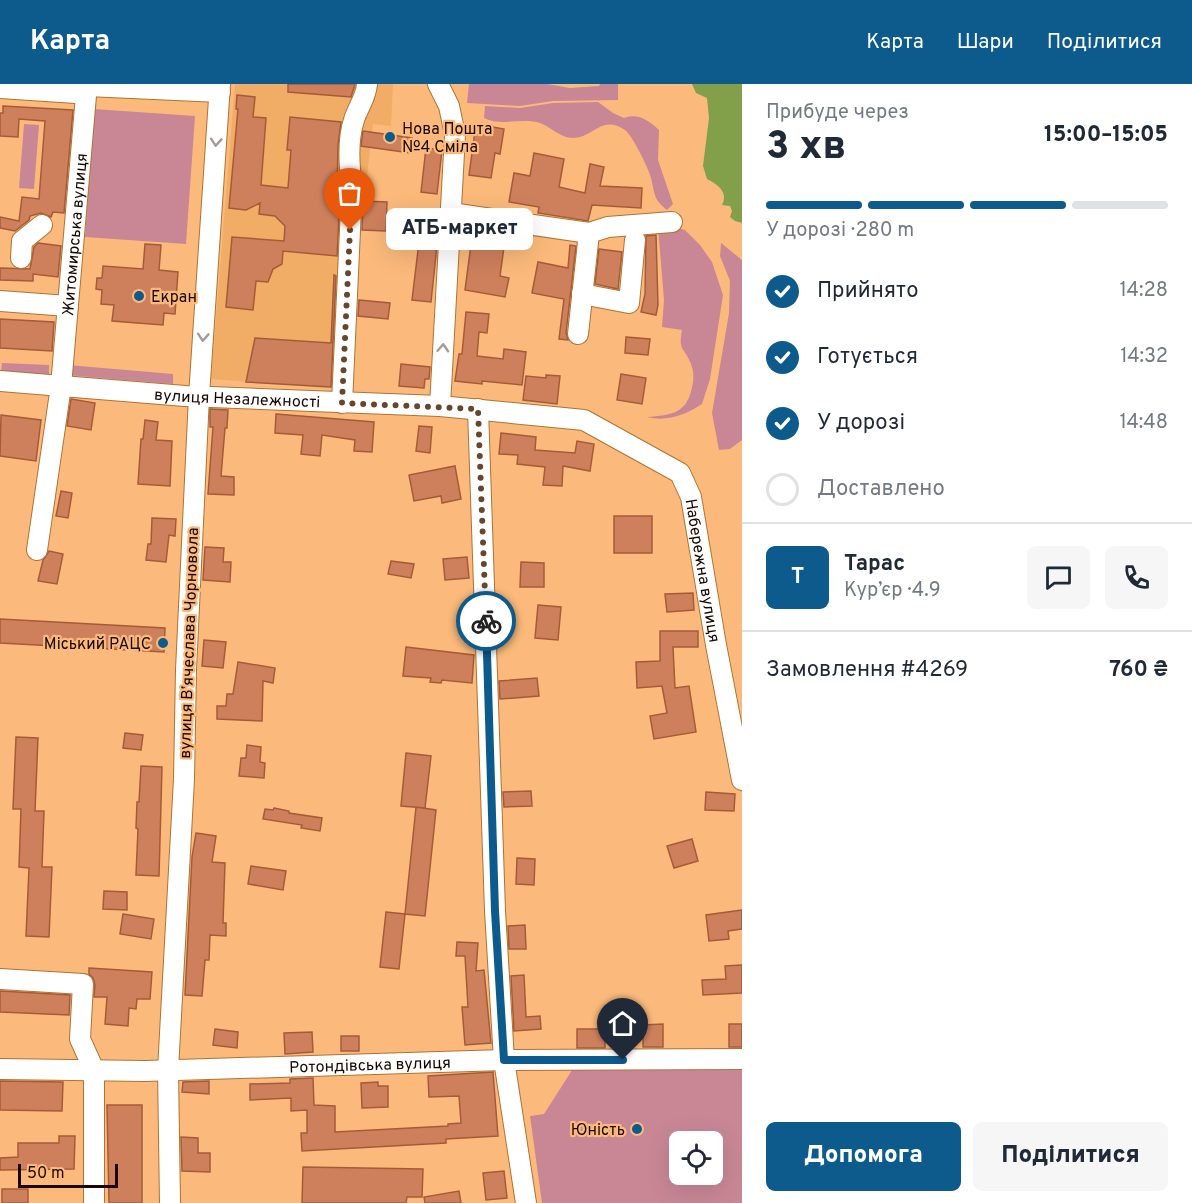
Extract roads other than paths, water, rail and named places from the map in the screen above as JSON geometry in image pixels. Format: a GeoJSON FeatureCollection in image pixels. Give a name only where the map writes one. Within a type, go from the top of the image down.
{"type":"FeatureCollection","features":[{"type":"Feature","properties":{"kind":"street"},"geometry":{"type":"LineString","coordinates":[[342,403],[352,187],[348,163],[354,120],[366,95],[367,84]]}},
{"type":"Feature","properties":{"kind":"street"},"geometry":{"type":"LineString","coordinates":[[438,84],[449,106],[455,135],[440,406]]}},
{"type":"Feature","properties":{"kind":"street"},"geometry":{"type":"LineString","coordinates":[[0,88],[220,88]]}},
{"type":"Feature","properties":{"kind":"street","name":"Житомирська вулиця"},"geometry":{"type":"LineString","coordinates":[[37,550],[61,386],[83,88]]}},
{"type":"Feature","properties":{"kind":"street","name":"вулиця Вʼячеслава Чорновола"},"geometry":{"type":"LineString","coordinates":[[170,1203],[168,1070],[184,779],[186,658],[199,397],[220,88]]}},
{"type":"Feature","properties":{"kind":"street"},"geometry":{"type":"LineString","coordinates":[[451,213],[589,233],[608,227],[672,222]]}},
{"type":"Feature","properties":{"kind":"street"},"geometry":{"type":"LineString","coordinates":[[21,258],[22,241],[42,225]]}},
{"type":"Feature","properties":{"kind":"street"},"geometry":{"type":"LineString","coordinates":[[578,334],[589,233]]}},
{"type":"Feature","properties":{"kind":"street"},"geometry":{"type":"LineString","coordinates":[[582,294],[629,303],[635,240]]}},
{"type":"Feature","properties":{"kind":"street"},"geometry":{"type":"LineString","coordinates":[[0,301],[68,306]]}},
{"type":"Feature","properties":{"kind":"street","name":"вулиця Незалежності"},"geometry":{"type":"LineString","coordinates":[[0,381],[199,397],[440,406],[584,420]]}},
{"type":"Feature","properties":{"kind":"street"},"geometry":{"type":"LineString","coordinates":[[478,409],[495,911],[504,1060],[526,1203]]}},
{"type":"Feature","properties":{"kind":"street","name":"Набережна вулиця"},"geometry":{"type":"LineString","coordinates":[[584,420],[680,473],[691,497],[742,780]]}},
{"type":"Feature","properties":{"kind":"street"},"geometry":{"type":"LineString","coordinates":[[0,979],[83,984],[80,1039],[94,1070],[94,1203]]}},
{"type":"Feature","properties":{"kind":"street","name":"Ротондівська вулиця"},"geometry":{"type":"LineString","coordinates":[[0,1069],[168,1070],[504,1060],[742,1059]]}},
{"type":"Feature","properties":{"kind":"place","name":"Нова Пошта №4 Сміла"},"geometry":{"type":"Point","coordinates":[390,137]}},
{"type":"Feature","properties":{"kind":"place","name":"АТБ-маркет"},"geometry":{"type":"Point","coordinates":[350,230]}},
{"type":"Feature","properties":{"kind":"place","name":"Екран"},"geometry":{"type":"Point","coordinates":[139,296]}},
{"type":"Feature","properties":{"kind":"place","name":"Міський РАЦС"},"geometry":{"type":"Point","coordinates":[163,643]}},
{"type":"Feature","properties":{"kind":"place","name":"Юність"},"geometry":{"type":"Point","coordinates":[637,1129]}}]}
